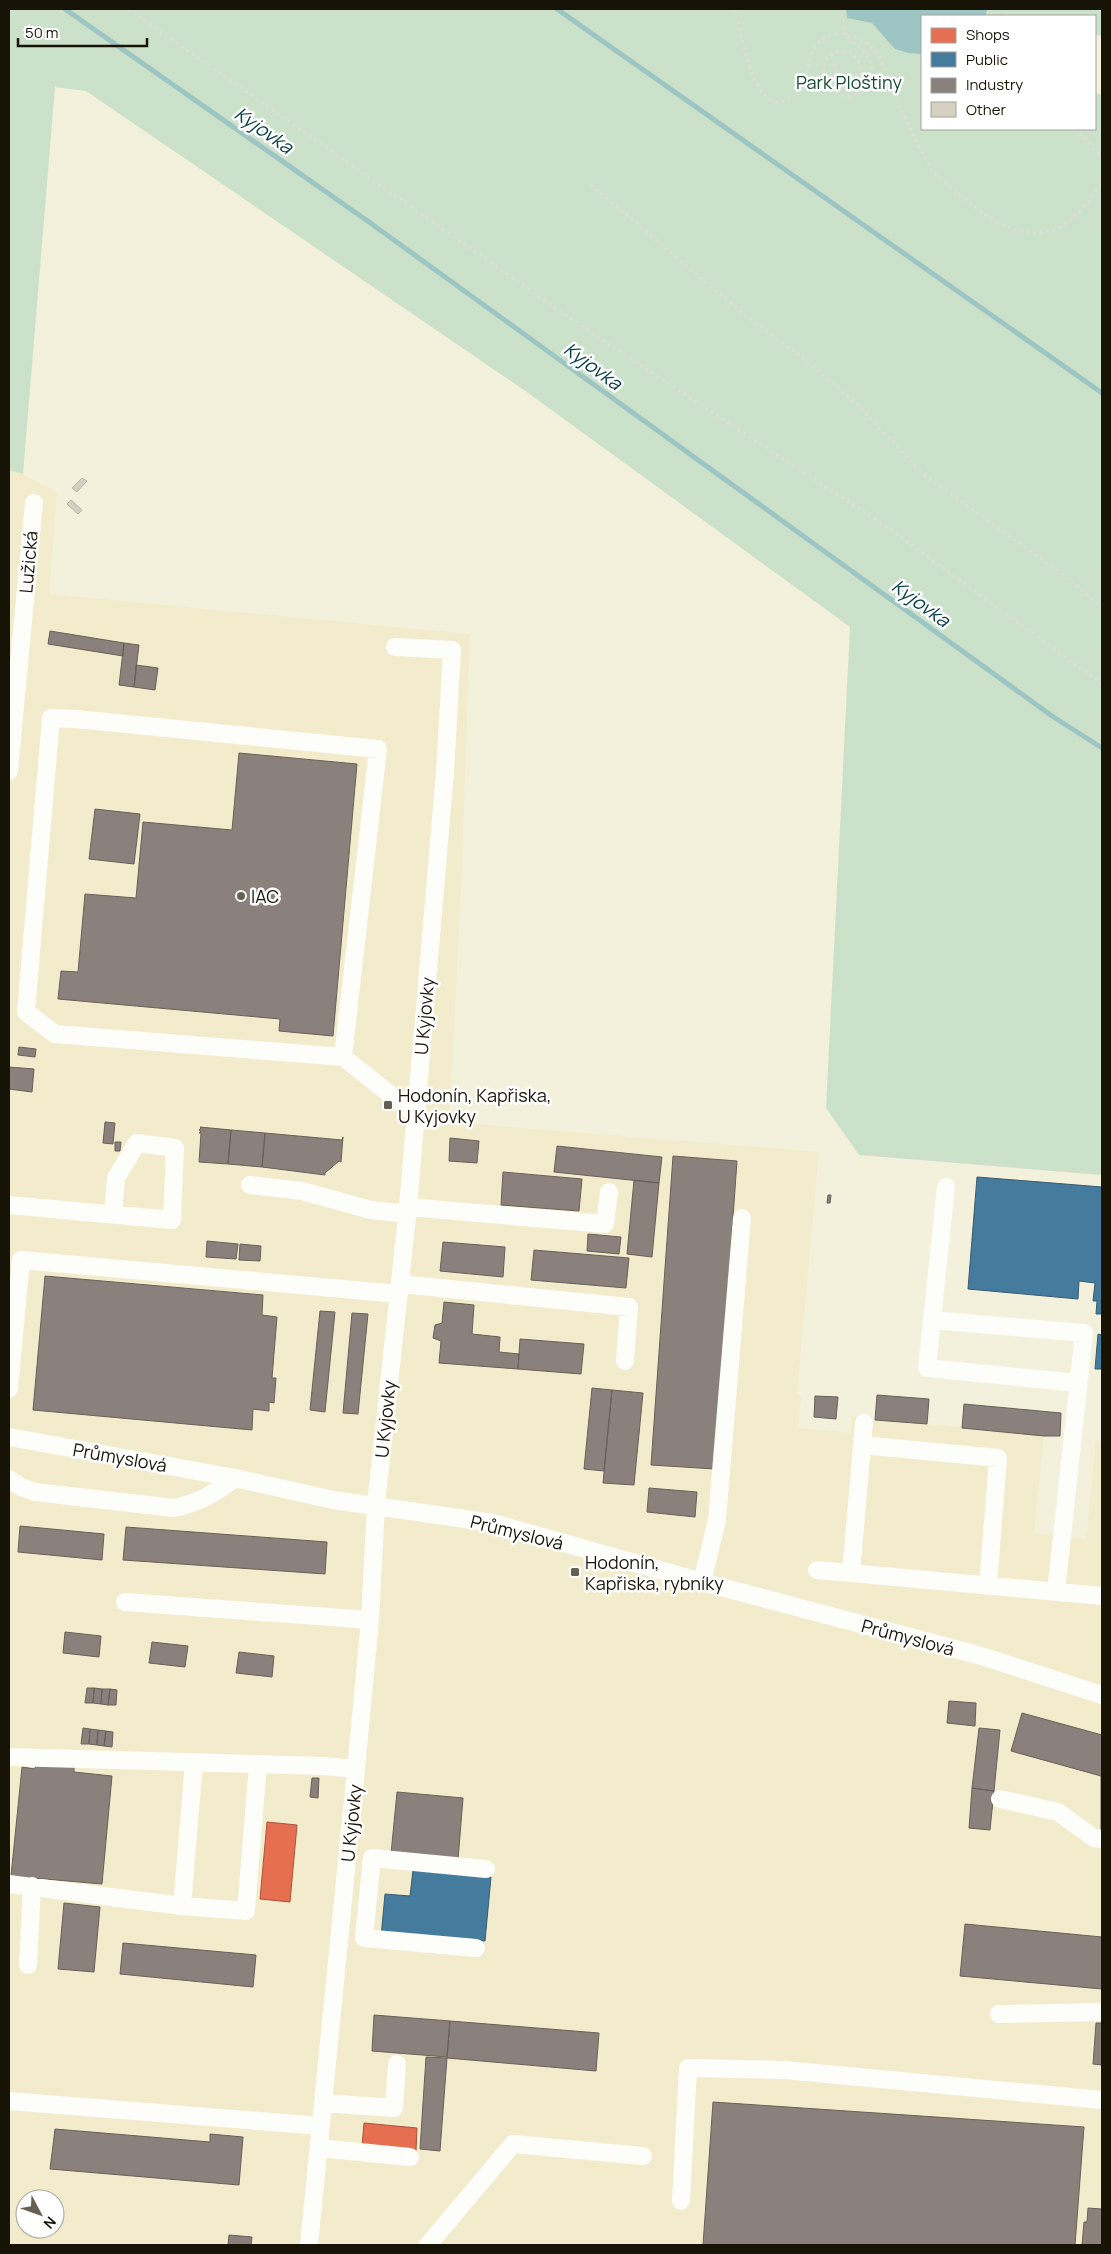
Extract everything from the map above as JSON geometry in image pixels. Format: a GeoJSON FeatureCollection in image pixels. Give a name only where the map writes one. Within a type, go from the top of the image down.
{"type":"FeatureCollection","features":[{"type":"Feature","properties":{"kind":"lane","name":"Lužická"},"geometry":{"type":"LineString","coordinates":[[9,771],[34,502]]}},
{"type":"Feature","properties":{"kind":"lane","name":"U Kyjovky"},"geometry":{"type":"LineString","coordinates":[[309,2245],[370,1620],[376,1505],[416,1115],[445,772],[452,650],[395,647]]}},
{"type":"Feature","properties":{"kind":"lane"},"geometry":{"type":"LineString","coordinates":[[343,1057],[378,750],[51,718],[17,1013],[55,1034],[343,1057],[416,1115]]}},
{"type":"Feature","properties":{"kind":"lane"},"geometry":{"type":"LineString","coordinates":[[9,1205],[172,1220],[175,1148],[137,1143],[116,1178],[113,1214]]}},
{"type":"Feature","properties":{"kind":"lane"},"geometry":{"type":"LineString","coordinates":[[250,1185],[302,1191],[371,1210],[605,1224],[608,1192]]}},
{"type":"Feature","properties":{"kind":"lane"},"geometry":{"type":"LineString","coordinates":[[946,1187],[927,1368],[1078,1383]]}},
{"type":"Feature","properties":{"kind":"lane"},"geometry":{"type":"LineString","coordinates":[[702,1582],[717,1520],[742,1218]]}},
{"type":"Feature","properties":{"kind":"lane"},"geometry":{"type":"LineString","coordinates":[[9,1389],[21,1260],[629,1308],[625,1361]]}},
{"type":"Feature","properties":{"kind":"lane"},"geometry":{"type":"LineString","coordinates":[[932,1320],[1084,1332],[1056,1592]]}},
{"type":"Feature","properties":{"kind":"lane"},"geometry":{"type":"LineString","coordinates":[[851,1573],[864,1423]]}},
{"type":"Feature","properties":{"kind":"lane","name":"Průmyslová"},"geometry":{"type":"LineString","coordinates":[[9,1437],[235,1478],[333,1500],[493,1522],[702,1582],[978,1655],[1102,1695]]}},
{"type":"Feature","properties":{"kind":"lane"},"geometry":{"type":"LineString","coordinates":[[862,1445],[998,1458],[988,1586]]}},
{"type":"Feature","properties":{"kind":"lane"},"geometry":{"type":"LineString","coordinates":[[13,1486],[35,1492],[174,1508],[190,1505],[207,1498],[235,1478]]}},
{"type":"Feature","properties":{"kind":"lane"},"geometry":{"type":"LineString","coordinates":[[817,1570],[1102,1596]]}},
{"type":"Feature","properties":{"kind":"lane"},"geometry":{"type":"LineString","coordinates":[[125,1602],[370,1620]]}},
{"type":"Feature","properties":{"kind":"lane"},"geometry":{"type":"LineString","coordinates":[[9,1756],[323,1766],[356,1769]]}},
{"type":"Feature","properties":{"kind":"lane"},"geometry":{"type":"LineString","coordinates":[[182,1906],[194,1762]]}},
{"type":"Feature","properties":{"kind":"lane"},"geometry":{"type":"LineString","coordinates":[[9,1884],[182,1906],[246,1911],[258,1765]]}},
{"type":"Feature","properties":{"kind":"lane"},"geometry":{"type":"LineString","coordinates":[[1000,1799],[1058,1812],[1094,1838],[1102,1838]]}},
{"type":"Feature","properties":{"kind":"lane"},"geometry":{"type":"LineString","coordinates":[[347,1856],[486,1869]]}},
{"type":"Feature","properties":{"kind":"lane"},"geometry":{"type":"LineString","coordinates":[[364,1938],[372,1858]]}},
{"type":"Feature","properties":{"kind":"lane"},"geometry":{"type":"LineString","coordinates":[[28,1965],[32,1886]]}},
{"type":"Feature","properties":{"kind":"lane"},"geometry":{"type":"LineString","coordinates":[[340,1935],[476,1948]]}},
{"type":"Feature","properties":{"kind":"lane"},"geometry":{"type":"LineString","coordinates":[[999,2014],[1102,2012]]}},
{"type":"Feature","properties":{"kind":"lane"},"geometry":{"type":"LineString","coordinates":[[323,2103],[394,2108],[397,2064]]}},
{"type":"Feature","properties":{"kind":"lane"},"geometry":{"type":"LineString","coordinates":[[681,2201],[688,2068],[784,2070],[1102,2100]]}},
{"type":"Feature","properties":{"kind":"lane"},"geometry":{"type":"LineString","coordinates":[[9,2102],[321,2126]]}},
{"type":"Feature","properties":{"kind":"lane"},"geometry":{"type":"LineString","coordinates":[[428,2245],[513,2144],[643,2156]]}},
{"type":"Feature","properties":{"kind":"lane"},"geometry":{"type":"LineString","coordinates":[[319,2148],[410,2157]]}},
{"type":"Feature","properties":{"kind":"path"},"geometry":{"type":"LineString","coordinates":[[128,9],[590,332],[884,525],[1102,684]]}},
{"type":"Feature","properties":{"kind":"path"},"geometry":{"type":"LineString","coordinates":[[735,9],[748,61],[757,85],[762,93],[773,100],[785,99],[798,90],[808,71],[812,50],[827,37],[838,34],[846,35],[862,39],[873,48],[879,55],[911,130],[931,169],[954,191],[994,221],[1014,229],[1027,231],[1050,230],[1061,227],[1082,209],[1102,183]]}},
{"type":"Feature","properties":{"kind":"path"},"geometry":{"type":"LineString","coordinates":[[835,64],[836,77],[845,83],[852,82],[860,68],[858,60],[850,52],[840,51],[828,56],[823,67],[823,74],[831,88],[842,95],[853,96],[863,91],[871,79],[868,54],[857,44],[847,39],[840,9]]}},
{"type":"Feature","properties":{"kind":"path"},"geometry":{"type":"LineString","coordinates":[[1076,130],[1102,157]]}},
{"type":"Feature","properties":{"kind":"path"},"geometry":{"type":"LineString","coordinates":[[591,185],[742,314],[803,358],[857,404],[922,473],[1063,574],[1102,607]]}},
{"type":"Feature","properties":{"kind":"shaded area"},"geometry":{"type":"Polygon","coordinates":[[[9,470],[23,474],[57,493],[49,594],[470,634],[461,891],[449,1122],[819,1152],[797,1393],[801,1397],[798,1428],[851,1433],[852,1417],[1044,1435],[1034,1533],[1086,1539],[1096,1440],[1102,1441],[1102,2245],[9,2245],[9,470]]]}},
{"type":"Feature","properties":{"kind":"green space","name":"Park Ploštiny"},"geometry":{"type":"Polygon","coordinates":[[[9,9],[1102,9],[1102,37],[1096,34],[1096,15],[921,15],[921,130],[1096,130],[1096,93],[1102,95],[1102,1175],[859,1155],[826,1108],[850,627],[524,390],[86,91],[55,87],[23,474],[9,470],[9,9]]]}},
{"type":"Feature","properties":{"kind":"water"},"geometry":{"type":"Polygon","coordinates":[[[846,9],[987,9],[986,15],[921,15],[921,54],[895,49],[872,23],[847,18],[846,9]]]}},
{"type":"Feature","properties":{"kind":"building: Shops"},"geometry":{"type":"Polygon","coordinates":[[[267,1822],[297,1825],[290,1902],[260,1899],[267,1822]]]}},
{"type":"Feature","properties":{"kind":"building: Shops"},"geometry":{"type":"Polygon","coordinates":[[[364,2123],[417,2128],[416,2151],[362,2146],[364,2123]]]}},
{"type":"Feature","properties":{"kind":"building: Public"},"geometry":{"type":"Polygon","coordinates":[[[977,1177],[1102,1187],[1102,1314],[1096,1314],[1097,1301],[1093,1301],[1095,1283],[1079,1281],[1078,1299],[968,1289],[977,1177]]]}},
{"type":"Feature","properties":{"kind":"building: Public"},"geometry":{"type":"Polygon","coordinates":[[[1098,1334],[1102,1335],[1102,1369],[1095,1369],[1098,1334]]]}},
{"type":"Feature","properties":{"kind":"building: Public"},"geometry":{"type":"Polygon","coordinates":[[[413,1870],[491,1877],[485,1941],[408,1934],[381,1937],[385,1894],[410,1896],[413,1870]]]}},
{"type":"Feature","properties":{"kind":"building: Industry"},"geometry":{"type":"Polygon","coordinates":[[[50,631],[124,643],[123,656],[48,644],[50,631]]]}},
{"type":"Feature","properties":{"kind":"building: Industry"},"geometry":{"type":"Polygon","coordinates":[[[124,643],[139,645],[134,687],[119,685],[124,643]]]}},
{"type":"Feature","properties":{"kind":"building: Industry"},"geometry":{"type":"Polygon","coordinates":[[[136,665],[158,668],[155,690],[134,687],[136,665]]]}},
{"type":"Feature","properties":{"kind":"building: Industry","name":"IAC"},"geometry":{"type":"Polygon","coordinates":[[[239,753],[357,764],[333,1036],[279,1031],[280,1019],[58,999],[61,971],[78,972],[85,894],[136,898],[143,822],[232,830],[239,753]]]}},
{"type":"Feature","properties":{"kind":"building: Industry"},"geometry":{"type":"Polygon","coordinates":[[[95,809],[140,814],[134,864],[89,859],[95,809]]]}},
{"type":"Feature","properties":{"kind":"building: Industry"},"geometry":{"type":"Polygon","coordinates":[[[19,1047],[36,1049],[35,1057],[18,1055],[19,1047]]]}},
{"type":"Feature","properties":{"kind":"building: Industry"},"geometry":{"type":"Polygon","coordinates":[[[9,1067],[34,1069],[32,1092],[9,1089],[9,1067]]]}},
{"type":"Feature","properties":{"kind":"building: Industry"},"geometry":{"type":"Polygon","coordinates":[[[105,1122],[115,1123],[113,1144],[103,1143],[105,1122]]]}},
{"type":"Feature","properties":{"kind":"building: Industry"},"geometry":{"type":"Polygon","coordinates":[[[200,1127],[231,1130],[228,1164],[199,1162],[200,1127]]]}},
{"type":"Feature","properties":{"kind":"building: Industry"},"geometry":{"type":"Polygon","coordinates":[[[231,1130],[265,1133],[262,1167],[228,1164],[231,1130]]]}},
{"type":"Feature","properties":{"kind":"building: Industry"},"geometry":{"type":"Polygon","coordinates":[[[265,1133],[342,1140],[343,1137],[341,1162],[339,1161],[325,1175],[262,1167],[265,1133]]]}},
{"type":"Feature","properties":{"kind":"building: Industry"},"geometry":{"type":"Polygon","coordinates":[[[450,1138],[479,1141],[477,1163],[449,1161],[450,1138]]]}},
{"type":"Feature","properties":{"kind":"building: Industry"},"geometry":{"type":"Polygon","coordinates":[[[115,1142],[121,1142],[120,1151],[115,1151],[115,1142]]]}},
{"type":"Feature","properties":{"kind":"building: Industry"},"geometry":{"type":"Polygon","coordinates":[[[557,1146],[662,1157],[659,1183],[554,1172],[557,1146]]]}},
{"type":"Feature","properties":{"kind":"building: Industry"},"geometry":{"type":"Polygon","coordinates":[[[673,1156],[737,1161],[715,1469],[651,1465],[673,1156]]]}},
{"type":"Feature","properties":{"kind":"building: Industry"},"geometry":{"type":"Polygon","coordinates":[[[503,1172],[582,1179],[579,1211],[501,1205],[503,1172]]]}},
{"type":"Feature","properties":{"kind":"building: Industry"},"geometry":{"type":"Polygon","coordinates":[[[634,1180],[659,1183],[652,1257],[627,1254],[634,1180]]]}},
{"type":"Feature","properties":{"kind":"building: Industry"},"geometry":{"type":"Polygon","coordinates":[[[828,1195],[831,1195],[830,1203],[827,1203],[828,1195]]]}},
{"type":"Feature","properties":{"kind":"building: Industry"},"geometry":{"type":"Polygon","coordinates":[[[588,1234],[621,1237],[619,1254],[587,1251],[588,1234]]]}},
{"type":"Feature","properties":{"kind":"building: Industry"},"geometry":{"type":"Polygon","coordinates":[[[207,1241],[238,1244],[236,1259],[206,1257],[207,1241]]]}},
{"type":"Feature","properties":{"kind":"building: Industry"},"geometry":{"type":"Polygon","coordinates":[[[443,1242],[505,1247],[503,1277],[440,1271],[443,1242]]]}},
{"type":"Feature","properties":{"kind":"building: Industry"},"geometry":{"type":"Polygon","coordinates":[[[240,1244],[261,1246],[260,1261],[239,1260],[240,1244]]]}},
{"type":"Feature","properties":{"kind":"building: Industry"},"geometry":{"type":"Polygon","coordinates":[[[534,1250],[629,1258],[626,1288],[531,1280],[534,1250]]]}},
{"type":"Feature","properties":{"kind":"building: Industry"},"geometry":{"type":"Polygon","coordinates":[[[45,1276],[263,1295],[262,1315],[277,1317],[272,1378],[276,1378],[274,1403],[269,1402],[269,1411],[253,1409],[252,1430],[33,1410],[45,1276]]]}},
{"type":"Feature","properties":{"kind":"building: Industry"},"geometry":{"type":"Polygon","coordinates":[[[444,1302],[474,1305],[472,1334],[500,1337],[499,1352],[519,1354],[518,1369],[439,1363],[441,1341],[433,1338],[435,1325],[442,1323],[444,1302]]]}},
{"type":"Feature","properties":{"kind":"building: Industry"},"geometry":{"type":"Polygon","coordinates":[[[320,1311],[335,1312],[325,1412],[310,1410],[320,1311]]]}},
{"type":"Feature","properties":{"kind":"building: Industry"},"geometry":{"type":"Polygon","coordinates":[[[352,1313],[368,1314],[358,1414],[343,1413],[352,1313]]]}},
{"type":"Feature","properties":{"kind":"building: Industry"},"geometry":{"type":"Polygon","coordinates":[[[520,1339],[584,1344],[581,1374],[518,1369],[520,1339]]]}},
{"type":"Feature","properties":{"kind":"building: Industry"},"geometry":{"type":"Polygon","coordinates":[[[592,1388],[612,1390],[604,1471],[584,1469],[592,1388]]]}},
{"type":"Feature","properties":{"kind":"building: Industry"},"geometry":{"type":"Polygon","coordinates":[[[612,1390],[643,1393],[634,1485],[603,1483],[612,1390]]]}},
{"type":"Feature","properties":{"kind":"building: Industry"},"geometry":{"type":"Polygon","coordinates":[[[877,1395],[929,1399],[927,1424],[875,1420],[877,1395]]]}},
{"type":"Feature","properties":{"kind":"building: Industry"},"geometry":{"type":"Polygon","coordinates":[[[815,1396],[838,1397],[836,1419],[814,1417],[815,1396]]]}},
{"type":"Feature","properties":{"kind":"building: Industry"},"geometry":{"type":"Polygon","coordinates":[[[964,1404],[1061,1413],[1060,1436],[962,1428],[964,1404]]]}},
{"type":"Feature","properties":{"kind":"building: Industry"},"geometry":{"type":"Polygon","coordinates":[[[649,1488],[697,1492],[695,1517],[647,1512],[649,1488]]]}},
{"type":"Feature","properties":{"kind":"building: Industry"},"geometry":{"type":"Polygon","coordinates":[[[20,1526],[104,1534],[102,1560],[18,1552],[20,1526]]]}},
{"type":"Feature","properties":{"kind":"building: Industry"},"geometry":{"type":"Polygon","coordinates":[[[126,1527],[327,1542],[325,1574],[123,1560],[126,1527]]]}},
{"type":"Feature","properties":{"kind":"building: Industry"},"geometry":{"type":"Polygon","coordinates":[[[65,1632],[101,1636],[99,1657],[63,1653],[65,1632]]]}},
{"type":"Feature","properties":{"kind":"building: Industry"},"geometry":{"type":"Polygon","coordinates":[[[152,1642],[188,1646],[185,1667],[149,1663],[152,1642]]]}},
{"type":"Feature","properties":{"kind":"building: Industry"},"geometry":{"type":"Polygon","coordinates":[[[239,1652],[274,1656],[272,1677],[236,1673],[239,1652]]]}},
{"type":"Feature","properties":{"kind":"building: Industry"},"geometry":{"type":"Polygon","coordinates":[[[87,1688],[94,1688],[93,1703],[85,1703],[87,1688]]]}},
{"type":"Feature","properties":{"kind":"building: Industry"},"geometry":{"type":"Polygon","coordinates":[[[94,1688],[102,1689],[101,1704],[93,1703],[94,1688]]]}},
{"type":"Feature","properties":{"kind":"building: Industry"},"geometry":{"type":"Polygon","coordinates":[[[102,1689],[110,1689],[108,1705],[101,1704],[102,1689]]]}},
{"type":"Feature","properties":{"kind":"building: Industry"},"geometry":{"type":"Polygon","coordinates":[[[110,1689],[117,1690],[116,1705],[108,1705],[110,1689]]]}},
{"type":"Feature","properties":{"kind":"building: Industry"},"geometry":{"type":"Polygon","coordinates":[[[949,1701],[976,1703],[975,1726],[947,1723],[949,1701]]]}},
{"type":"Feature","properties":{"kind":"building: Industry"},"geometry":{"type":"Polygon","coordinates":[[[1022,1713],[1102,1735],[1102,1832],[1101,1776],[1011,1751],[1022,1713]]]}},
{"type":"Feature","properties":{"kind":"building: Industry"},"geometry":{"type":"Polygon","coordinates":[[[83,1728],[90,1729],[89,1744],[81,1744],[83,1728]]]}},
{"type":"Feature","properties":{"kind":"building: Industry"},"geometry":{"type":"Polygon","coordinates":[[[979,1728],[1000,1730],[994,1791],[972,1788],[979,1728]]]}},
{"type":"Feature","properties":{"kind":"building: Industry"},"geometry":{"type":"Polygon","coordinates":[[[90,1729],[98,1730],[97,1745],[89,1744],[90,1729]]]}},
{"type":"Feature","properties":{"kind":"building: Industry"},"geometry":{"type":"Polygon","coordinates":[[[98,1730],[106,1731],[104,1746],[97,1745],[98,1730]]]}},
{"type":"Feature","properties":{"kind":"building: Industry"},"geometry":{"type":"Polygon","coordinates":[[[106,1731],[113,1732],[112,1747],[104,1746],[106,1731]]]}},
{"type":"Feature","properties":{"kind":"building: Industry"},"geometry":{"type":"Polygon","coordinates":[[[36,1764],[74,1767],[74,1772],[112,1776],[102,1884],[11,1876],[22,1767],[35,1769],[36,1764]]]}},
{"type":"Feature","properties":{"kind":"building: Industry"},"geometry":{"type":"Polygon","coordinates":[[[312,1778],[319,1778],[318,1798],[310,1797],[312,1778]]]}},
{"type":"Feature","properties":{"kind":"building: Industry"},"geometry":{"type":"Polygon","coordinates":[[[972,1788],[994,1791],[990,1830],[969,1828],[972,1788]]]}},
{"type":"Feature","properties":{"kind":"building: Industry"},"geometry":{"type":"Polygon","coordinates":[[[397,1792],[463,1798],[458,1860],[391,1854],[397,1792]]]}},
{"type":"Feature","properties":{"kind":"building: Industry"},"geometry":{"type":"Polygon","coordinates":[[[64,1903],[100,1907],[94,1972],[58,1969],[64,1903]]]}},
{"type":"Feature","properties":{"kind":"building: Industry"},"geometry":{"type":"Polygon","coordinates":[[[965,1924],[1102,1937],[1102,1989],[960,1976],[965,1924]]]}},
{"type":"Feature","properties":{"kind":"building: Industry"},"geometry":{"type":"Polygon","coordinates":[[[123,1943],[256,1955],[253,1987],[120,1974],[123,1943]]]}},
{"type":"Feature","properties":{"kind":"building: Industry"},"geometry":{"type":"Polygon","coordinates":[[[374,2015],[450,2021],[447,2057],[372,2051],[374,2015]]]}},
{"type":"Feature","properties":{"kind":"building: Industry"},"geometry":{"type":"Polygon","coordinates":[[[450,2021],[599,2033],[596,2071],[447,2058],[450,2021]]]}},
{"type":"Feature","properties":{"kind":"building: Industry"},"geometry":{"type":"Polygon","coordinates":[[[1096,2023],[1102,2023],[1102,2065],[1093,2064],[1096,2023]]]}},
{"type":"Feature","properties":{"kind":"building: Industry"},"geometry":{"type":"Polygon","coordinates":[[[426,2057],[447,2058],[440,2151],[420,2149],[426,2057]]]}},
{"type":"Feature","properties":{"kind":"building: Industry"},"geometry":{"type":"Polygon","coordinates":[[[713,2102],[1084,2127],[1075,2245],[703,2245],[713,2102]]]}},
{"type":"Feature","properties":{"kind":"building: Industry"},"geometry":{"type":"Polygon","coordinates":[[[55,2129],[210,2142],[210,2134],[243,2137],[239,2185],[50,2169],[55,2129]]]}},
{"type":"Feature","properties":{"kind":"building: Industry"},"geometry":{"type":"Polygon","coordinates":[[[1088,2208],[1102,2209],[1102,2245],[1082,2245],[1084,2222],[1087,2222],[1088,2208]]]}},
{"type":"Feature","properties":{"kind":"building: Industry"},"geometry":{"type":"Polygon","coordinates":[[[229,2235],[252,2237],[251,2245],[228,2245],[229,2235]]]}},
{"type":"Feature","properties":{"kind":"building: Other"},"geometry":{"type":"Polygon","coordinates":[[[82,478],[87,481],[77,492],[72,488],[82,478]]]}},
{"type":"Feature","properties":{"kind":"building: Other"},"geometry":{"type":"Polygon","coordinates":[[[71,500],[82,510],[78,514],[67,504],[71,500]]]}},
{"type":"Feature","properties":{"kind":"waterway","name":"Kyjovka"},"geometry":{"type":"LineString","coordinates":[[65,9],[369,222],[1052,716],[1102,748]]}},
{"type":"Feature","properties":{"kind":"waterway"},"geometry":{"type":"LineString","coordinates":[[557,9],[1102,393]]}},
{"type":"Feature","properties":{"kind":"place","name":"IAC"},"geometry":{"type":"Point","coordinates":[241,896]}},
{"type":"Feature","properties":{"kind":"place","name":"Hodonín, Kapřiska, U Kyjovky"},"geometry":{"type":"Point","coordinates":[388,1105]}},
{"type":"Feature","properties":{"kind":"place","name":"Hodonín, Kapřiska, rybníky"},"geometry":{"type":"Point","coordinates":[575,1572]}}]}
